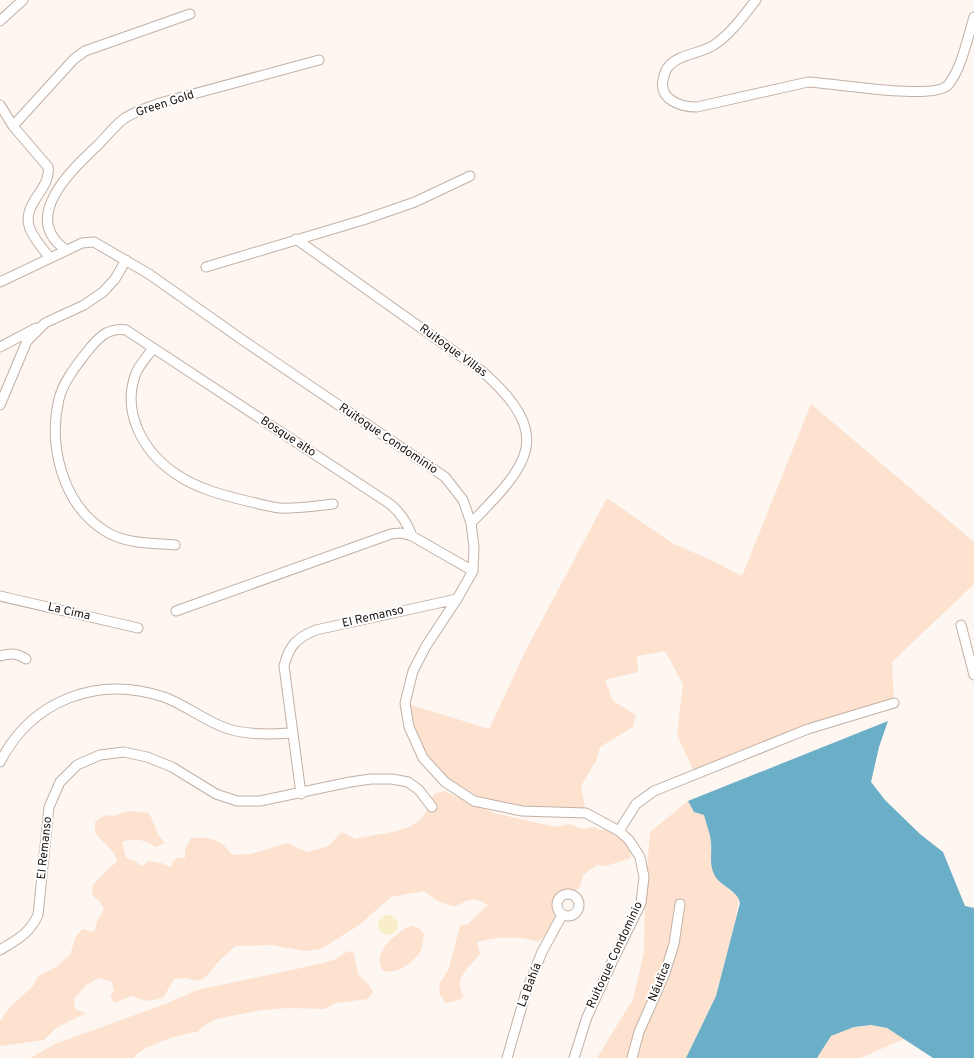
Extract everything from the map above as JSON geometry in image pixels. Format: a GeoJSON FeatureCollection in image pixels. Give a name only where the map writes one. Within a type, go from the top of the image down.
{"type":"FeatureCollection","features":[{"type":"Feature","properties":{"kind":"street"},"geometry":{"type":"LineString","coordinates":[[0,21],[23,0]]}},
{"type":"Feature","properties":{"kind":"street"},"geometry":{"type":"LineString","coordinates":[[756,0],[728,32],[714,44],[678,59],[670,65],[665,71],[662,83],[663,91],[668,98],[689,107],[697,108],[808,82],[908,92],[935,90],[947,86],[955,74],[974,17]]}},
{"type":"Feature","properties":{"kind":"street"},"geometry":{"type":"LineString","coordinates":[[13,126],[74,59],[85,51],[190,14]]}},
{"type":"Feature","properties":{"kind":"street","name":"Green Gold"},"geometry":{"type":"LineString","coordinates":[[52,235],[47,220],[49,208],[62,182],[71,170],[125,118],[139,110],[160,103],[319,60]]}},
{"type":"Feature","properties":{"kind":"street"},"geometry":{"type":"LineString","coordinates":[[0,105],[13,126],[48,167],[49,172],[45,182],[30,206],[28,222],[34,237],[50,258]]}},
{"type":"Feature","properties":{"kind":"street"},"geometry":{"type":"LineString","coordinates":[[206,267],[363,220],[415,202],[470,176]]}},
{"type":"Feature","properties":{"kind":"street"},"geometry":{"type":"LineString","coordinates":[[34,237],[52,235],[58,244],[66,250]]}},
{"type":"Feature","properties":{"kind":"street","name":"Ruitoque Villas"},"geometry":{"type":"LineString","coordinates":[[296,239],[483,372],[494,382],[518,411],[526,424],[528,436],[527,451],[518,471],[496,499],[471,523]]}},
{"type":"Feature","properties":{"kind":"street","name":"Ruitoque Condominio"},"geometry":{"type":"LineString","coordinates":[[0,282],[82,243],[94,242],[156,279],[244,342],[445,477],[463,500],[471,523],[474,546],[473,571],[458,599],[426,646],[414,671],[405,703],[409,727],[423,758],[445,782],[474,801],[522,811],[586,813],[619,831],[629,840],[640,857],[644,876],[641,903],[587,1016],[574,1058]]}},
{"type":"Feature","properties":{"kind":"street"},"geometry":{"type":"LineString","coordinates":[[0,347],[84,305],[102,292],[115,279],[126,260]]}},
{"type":"Feature","properties":{"kind":"street"},"geometry":{"type":"LineString","coordinates":[[0,405],[27,342],[45,324]]}},
{"type":"Feature","properties":{"kind":"street","name":"Bosque alto"},"geometry":{"type":"LineString","coordinates":[[175,545],[132,542],[106,532],[85,515],[69,491],[59,464],[56,429],[60,397],[73,370],[94,342],[110,331],[126,330],[390,504],[400,512],[408,523],[412,536]]}},
{"type":"Feature","properties":{"kind":"street"},"geometry":{"type":"LineString","coordinates":[[153,348],[137,372],[132,392],[132,414],[140,437],[155,457],[176,475],[204,488],[236,498],[279,508],[333,504]]}},
{"type":"Feature","properties":{"kind":"street"},"geometry":{"type":"LineString","coordinates":[[176,611],[392,534],[401,533],[412,536],[473,571]]}},
{"type":"Feature","properties":{"kind":"street","name":"La Cima"},"geometry":{"type":"LineString","coordinates":[[0,596],[138,628]]}},
{"type":"Feature","properties":{"kind":"street","name":"El Remanso"},"geometry":{"type":"LineString","coordinates":[[301,794],[284,666],[287,654],[294,643],[304,634],[316,630],[458,599]]}},
{"type":"Feature","properties":{"kind":"street"},"geometry":{"type":"LineString","coordinates":[[961,625],[974,675]]}},
{"type":"Feature","properties":{"kind":"street"},"geometry":{"type":"LineString","coordinates":[[0,656],[18,654],[26,659]]}},
{"type":"Feature","properties":{"kind":"street"},"geometry":{"type":"LineString","coordinates":[[0,762],[9,745],[34,719],[60,700],[95,690],[129,689],[164,698],[234,730],[258,734],[292,733]]}},
{"type":"Feature","properties":{"kind":"street"},"geometry":{"type":"LineString","coordinates":[[619,831],[636,804],[654,791],[808,729],[894,703]]}},
{"type":"Feature","properties":{"kind":"street","name":"El Remanso"},"geometry":{"type":"LineString","coordinates":[[0,950],[24,935],[38,915],[49,807],[60,782],[77,765],[100,755],[124,752],[147,757],[172,767],[216,794],[237,802],[260,801],[301,794],[350,782],[392,779],[408,782],[419,790],[432,807]]}},
{"type":"Feature","properties":{"kind":"street","name":"Náutica"},"geometry":{"type":"LineString","coordinates":[[632,1058],[639,1032],[665,974],[674,944],[680,904]]}},
{"type":"Feature","properties":{"kind":"street","name":"La Bahía"},"geometry":{"type":"LineString","coordinates":[[507,1058],[526,992],[542,952],[562,915]]}},
{"type":"Feature","properties":{"kind":"shaded area"},"geometry":{"type":"Polygon","coordinates":[[[811,404],[974,542],[974,584],[892,662],[894,703],[695,774],[677,735],[683,684],[665,651],[637,656],[638,672],[605,680],[613,701],[636,715],[633,727],[600,747],[596,761],[581,786],[586,813],[474,801],[423,758],[405,703],[489,729],[526,650],[607,498],[672,543],[742,576],[811,404]]]}},
{"type":"Feature","properties":{"kind":"shaded area"},"geometry":{"type":"Polygon","coordinates":[[[444,791],[494,813],[556,827],[570,824],[583,829],[594,827],[601,830],[610,829],[621,837],[630,849],[631,858],[606,866],[597,865],[583,875],[580,887],[558,904],[552,929],[538,942],[523,938],[508,938],[477,942],[480,953],[461,977],[460,983],[464,997],[459,1000],[446,1003],[440,995],[439,985],[449,968],[460,926],[468,924],[488,905],[478,900],[471,900],[454,907],[438,901],[424,891],[391,897],[359,925],[321,949],[305,951],[271,945],[235,946],[217,963],[207,976],[198,981],[185,978],[174,979],[163,998],[147,1001],[131,996],[115,1003],[110,997],[114,991],[112,982],[99,978],[86,985],[74,999],[75,1009],[86,1013],[56,1028],[44,1040],[0,1046],[0,1021],[11,1006],[33,986],[38,976],[56,967],[70,955],[76,936],[83,929],[94,932],[98,919],[104,909],[100,902],[92,895],[93,884],[117,862],[114,853],[95,833],[95,822],[105,815],[113,816],[129,811],[149,813],[157,832],[165,843],[156,847],[140,840],[122,842],[126,858],[142,866],[149,861],[170,867],[176,858],[185,858],[185,849],[191,838],[209,838],[219,842],[232,855],[251,854],[288,843],[307,852],[329,846],[341,832],[356,839],[400,830],[416,823],[422,818],[434,794],[444,791]]]}},
{"type":"Feature","properties":{"kind":"shaded area"},"geometry":{"type":"Polygon","coordinates":[[[688,801],[694,812],[704,814],[711,840],[711,861],[729,890],[738,895],[739,899],[735,923],[716,996],[686,1058],[597,1058],[633,999],[644,952],[645,889],[650,832],[688,801]]]}},
{"type":"Feature","properties":{"kind":"shaded area"},"geometry":{"type":"Polygon","coordinates":[[[412,926],[420,929],[424,934],[421,950],[404,967],[393,971],[382,970],[380,959],[384,947],[401,931],[412,926]]]}},
{"type":"Feature","properties":{"kind":"shaded area"},"geometry":{"type":"Polygon","coordinates":[[[348,951],[354,953],[358,974],[373,992],[368,999],[336,1003],[324,1009],[288,1008],[261,1010],[217,1019],[205,1025],[197,1032],[173,1037],[144,1049],[134,1058],[30,1058],[55,1044],[168,1003],[197,990],[324,963],[336,959],[348,951]]]}},
{"type":"Feature","properties":{"kind":"shaded area"},"geometry":{"type":"Polygon","coordinates":[[[871,1025],[887,1028],[904,1039],[860,1058],[817,1058],[831,1036],[854,1027],[871,1025]]]}},
{"type":"Feature","properties":{"kind":"sand"},"geometry":{"type":"Polygon","coordinates":[[[388,915],[395,918],[398,925],[395,932],[388,935],[381,932],[378,925],[381,918],[388,915]]]}},
{"type":"Feature","properties":{"kind":"water"},"geometry":{"type":"Polygon","coordinates":[[[888,721],[879,747],[871,782],[885,800],[920,834],[943,852],[965,906],[974,908],[974,1058],[933,1058],[887,1028],[871,1025],[854,1027],[831,1036],[817,1058],[686,1058],[716,996],[740,903],[736,895],[716,878],[712,870],[710,839],[704,815],[694,812],[688,801],[888,721]]]}}]}
